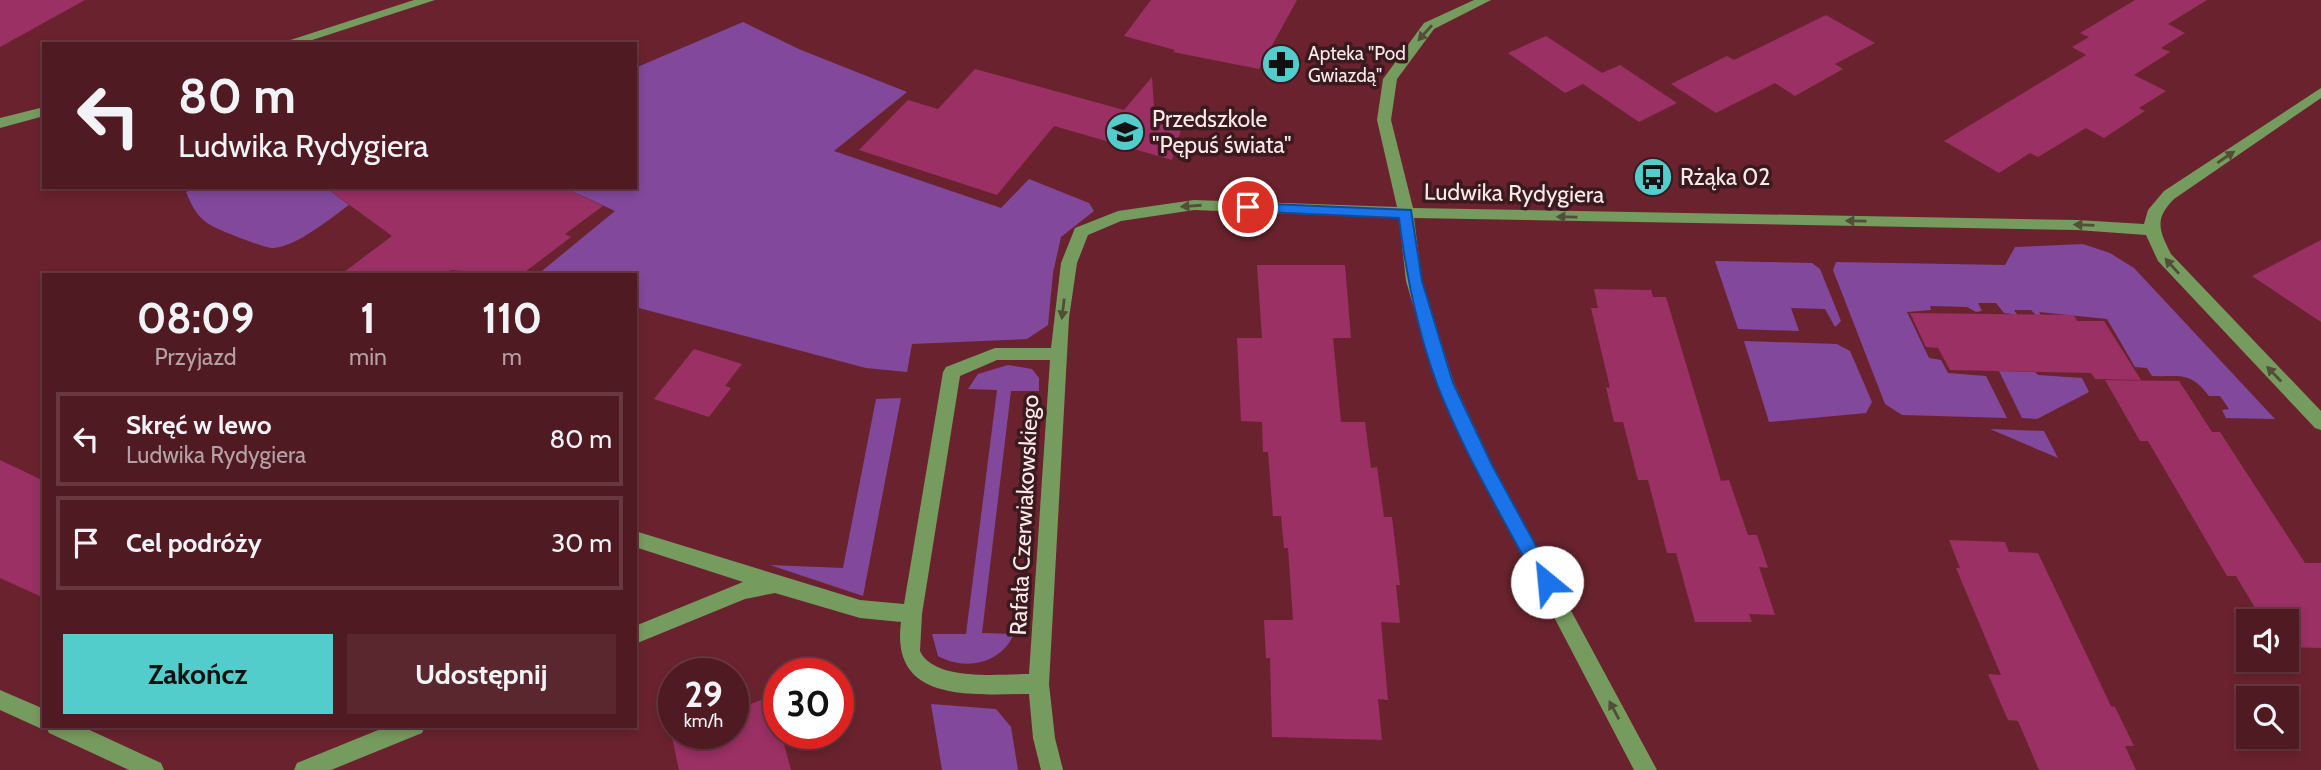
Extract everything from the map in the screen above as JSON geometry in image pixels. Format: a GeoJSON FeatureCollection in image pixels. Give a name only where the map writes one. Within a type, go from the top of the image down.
{"type":"FeatureCollection","features":[{"type":"Feature","properties":{"kind":"street"},"geometry":{"type":"LineString","coordinates":[[292,42],[428,0]]}},
{"type":"Feature","properties":{"kind":"street"},"geometry":{"type":"LineString","coordinates":[[1484,0],[1429,26],[1390,79],[1384,120],[1406,214],[1414,281],[1445,383],[1485,468],[1646,770]]}},
{"type":"Feature","properties":{"kind":"street"},"geometry":{"type":"LineString","coordinates":[[2321,92],[2169,195],[2157,206],[2151,218],[2152,230],[2164,257],[2321,423]]}},
{"type":"Feature","properties":{"kind":"street"},"geometry":{"type":"LineString","coordinates":[[0,123],[42,112]]}},
{"type":"Feature","properties":{"kind":"street","name":"Ludwika Rydygiera"},"geometry":{"type":"LineString","coordinates":[[1069,263],[1082,232],[1118,216],[1194,205],[1406,214],[2077,225],[2152,230]]}},
{"type":"Feature","properties":{"kind":"street","name":"Rafała Czerwiakowskiego"},"geometry":{"type":"LineString","coordinates":[[1052,770],[1044,737],[1038,684],[1058,355],[1069,263]]}},
{"type":"Feature","properties":{"kind":"street"},"geometry":{"type":"LineString","coordinates":[[1038,684],[944,681],[925,674],[912,661],[909,646],[912,614],[953,372],[995,354],[1058,355]]}},
{"type":"Feature","properties":{"kind":"street"},"geometry":{"type":"LineString","coordinates":[[637,540],[860,609],[912,614]]}},
{"type":"Feature","properties":{"kind":"street"},"geometry":{"type":"LineString","coordinates":[[637,634],[743,591],[774,584]]}},
{"type":"Feature","properties":{"kind":"street"},"geometry":{"type":"LineString","coordinates":[[0,700],[42,719]]}},
{"type":"Feature","properties":{"kind":"street"},"geometry":{"type":"LineString","coordinates":[[61,728],[153,770]]}},
{"type":"Feature","properties":{"kind":"street"},"geometry":{"type":"LineString","coordinates":[[305,770],[409,728]]}},
{"type":"Feature","properties":{"kind":"shaded area"},"geometry":{"type":"Polygon","coordinates":[[[743,22],[801,50],[907,92],[834,151],[1001,208],[1029,179],[1089,203],[1094,211],[1061,237],[1053,273],[1048,325],[1027,339],[912,344],[907,372],[866,368],[637,308],[637,273],[539,273],[615,211],[567,189],[637,189],[637,67],[743,22]]]}},
{"type":"Feature","properties":{"kind":"shaded area"},"geometry":{"type":"Polygon","coordinates":[[[192,189],[328,189],[349,205],[292,243],[273,248],[240,238],[207,223],[197,213],[186,192],[192,189]]]}},
{"type":"Feature","properties":{"kind":"shaded area"},"geometry":{"type":"Polygon","coordinates":[[[2083,244],[2110,253],[2134,268],[2275,419],[2226,418],[2222,410],[2229,409],[2220,396],[2209,396],[2196,382],[2178,376],[2152,376],[2147,368],[2135,367],[2107,319],[2039,312],[2042,317],[2038,317],[2031,310],[2014,310],[2019,317],[2016,318],[2012,314],[2004,313],[1996,303],[1978,303],[1982,311],[1976,312],[1967,307],[1930,306],[1931,310],[1907,312],[1929,358],[1941,360],[1948,373],[1986,376],[2007,418],[1902,415],[1885,404],[1833,270],[1836,262],[2005,265],[2015,247],[2083,244]]]}},
{"type":"Feature","properties":{"kind":"shaded area"},"geometry":{"type":"Polygon","coordinates":[[[1715,261],[1812,263],[1820,269],[1841,321],[1835,327],[1825,309],[1791,308],[1799,331],[1738,329],[1715,261]]]}},
{"type":"Feature","properties":{"kind":"shaded area"},"geometry":{"type":"Polygon","coordinates":[[[1744,341],[1837,344],[1850,351],[1872,402],[1866,413],[1769,422],[1744,341]]]}},
{"type":"Feature","properties":{"kind":"shaded area"},"geometry":{"type":"Polygon","coordinates":[[[1008,365],[1032,369],[1039,378],[1039,391],[1011,391],[982,633],[1014,634],[1008,644],[991,658],[970,664],[948,661],[938,656],[932,634],[966,634],[997,390],[968,389],[978,374],[1008,365]]]}},
{"type":"Feature","properties":{"kind":"shaded area"},"geometry":{"type":"Polygon","coordinates":[[[1999,371],[2082,378],[2089,392],[2037,419],[2022,418],[1999,371]]]}},
{"type":"Feature","properties":{"kind":"shaded area"},"geometry":{"type":"Polygon","coordinates":[[[901,398],[863,596],[770,565],[843,568],[876,399],[901,398]]]}},
{"type":"Feature","properties":{"kind":"shaded area"},"geometry":{"type":"Polygon","coordinates":[[[1990,429],[2044,431],[2058,458],[1990,429]]]}},
{"type":"Feature","properties":{"kind":"shaded area"},"geometry":{"type":"Polygon","coordinates":[[[931,704],[996,709],[1011,727],[1018,770],[942,770],[931,704]]]}},
{"type":"Feature","properties":{"kind":"building"},"geometry":{"type":"Polygon","coordinates":[[[0,0],[85,0],[0,47],[0,0]]]}},
{"type":"Feature","properties":{"kind":"building"},"geometry":{"type":"Polygon","coordinates":[[[1151,0],[1297,0],[1259,69],[1173,52],[1175,50],[1124,36],[1151,0]]]}},
{"type":"Feature","properties":{"kind":"building"},"geometry":{"type":"Polygon","coordinates":[[[2135,0],[2207,0],[2168,24],[2185,33],[2161,48],[2170,52],[2134,75],[2166,91],[2139,108],[2145,111],[2104,138],[2086,128],[2038,157],[2030,153],[1999,173],[1944,141],[2086,55],[2072,47],[2089,37],[2080,33],[2135,0]]]}},
{"type":"Feature","properties":{"kind":"building"},"geometry":{"type":"Polygon","coordinates":[[[1826,15],[1875,43],[1835,64],[1843,69],[1795,96],[1775,83],[1716,113],[1671,84],[1727,56],[1734,60],[1826,15]]]}},
{"type":"Feature","properties":{"kind":"building"},"geometry":{"type":"Polygon","coordinates":[[[1546,36],[1602,73],[1620,65],[1677,103],[1639,122],[1583,84],[1565,93],[1508,53],[1546,36]]]}},
{"type":"Feature","properties":{"kind":"building"},"geometry":{"type":"Polygon","coordinates":[[[975,69],[1124,110],[1152,77],[1155,122],[1181,130],[1172,160],[1054,126],[997,195],[859,150],[908,100],[938,109],[975,69]]]}},
{"type":"Feature","properties":{"kind":"building"},"geometry":{"type":"Polygon","coordinates":[[[328,189],[567,189],[603,206],[565,234],[571,237],[524,273],[451,270],[447,273],[343,273],[392,236],[328,189]]]}},
{"type":"Feature","properties":{"kind":"building"},"geometry":{"type":"Polygon","coordinates":[[[2321,240],[2321,322],[2252,276],[2321,240]]]}},
{"type":"Feature","properties":{"kind":"building"},"geometry":{"type":"Polygon","coordinates":[[[1257,265],[1345,265],[1351,338],[1333,338],[1341,422],[1365,422],[1371,468],[1377,467],[1384,517],[1392,517],[1400,585],[1396,585],[1400,623],[1381,622],[1388,700],[1378,699],[1382,740],[1272,737],[1270,658],[1266,658],[1264,620],[1293,620],[1288,548],[1284,548],[1281,516],[1273,516],[1268,452],[1263,452],[1262,422],[1241,421],[1237,338],[1262,338],[1257,265]]]}},
{"type":"Feature","properties":{"kind":"building"},"geometry":{"type":"Polygon","coordinates":[[[1594,289],[1651,290],[1653,297],[1666,297],[1721,481],[1729,480],[1748,535],[1757,535],[1768,568],[1759,567],[1775,615],[1749,614],[1752,622],[1695,622],[1676,553],[1667,553],[1648,480],[1638,480],[1623,422],[1614,422],[1606,387],[1610,388],[1591,308],[1598,308],[1594,289]]]}},
{"type":"Feature","properties":{"kind":"building"},"geometry":{"type":"Polygon","coordinates":[[[1910,313],[2074,315],[2077,321],[2104,321],[2141,380],[2095,379],[2091,373],[1950,370],[1938,348],[1926,347],[1910,313]]]}},
{"type":"Feature","properties":{"kind":"building"},"geometry":{"type":"Polygon","coordinates":[[[694,349],[742,364],[725,386],[731,388],[709,417],[654,399],[694,349]]]}},
{"type":"Feature","properties":{"kind":"building"},"geometry":{"type":"Polygon","coordinates":[[[2105,380],[2179,381],[2212,432],[2220,432],[2305,563],[2321,563],[2321,648],[2299,647],[2299,609],[2256,609],[2236,576],[2227,576],[2148,441],[2140,441],[2105,380]]]}},
{"type":"Feature","properties":{"kind":"building"},"geometry":{"type":"Polygon","coordinates":[[[0,460],[42,480],[42,597],[0,578],[0,460]]]}},
{"type":"Feature","properties":{"kind":"building"},"geometry":{"type":"Polygon","coordinates":[[[1949,540],[2005,542],[2009,552],[2038,553],[2111,706],[2115,707],[2134,746],[2125,746],[2136,770],[2039,770],[2018,721],[2008,720],[1988,674],[2001,675],[1956,568],[1960,568],[1949,540]]]}},
{"type":"Feature","properties":{"kind":"building"},"geometry":{"type":"Polygon","coordinates":[[[763,699],[763,749],[785,749],[791,770],[679,770],[674,749],[749,749],[749,705],[763,699]]]}},
{"type":"Feature","properties":{"kind":"place","name":"Apteka \"Pod Gwiazdą\""},"geometry":{"type":"Point","coordinates":[1281,64]}},
{"type":"Feature","properties":{"kind":"place","name":"Przedszkole \"Pępuś świata\""},"geometry":{"type":"Point","coordinates":[1125,132]}},
{"type":"Feature","properties":{"kind":"place","name":"Rżąka 02"},"geometry":{"type":"Point","coordinates":[1653,177]}},
{"type":"Feature","properties":{"kind":"route"},"geometry":{"type":"LineString","coordinates":[[1248,207],[1406,214],[1414,281],[1425,325],[1445,383],[1485,468],[1547,582]]}}]}
